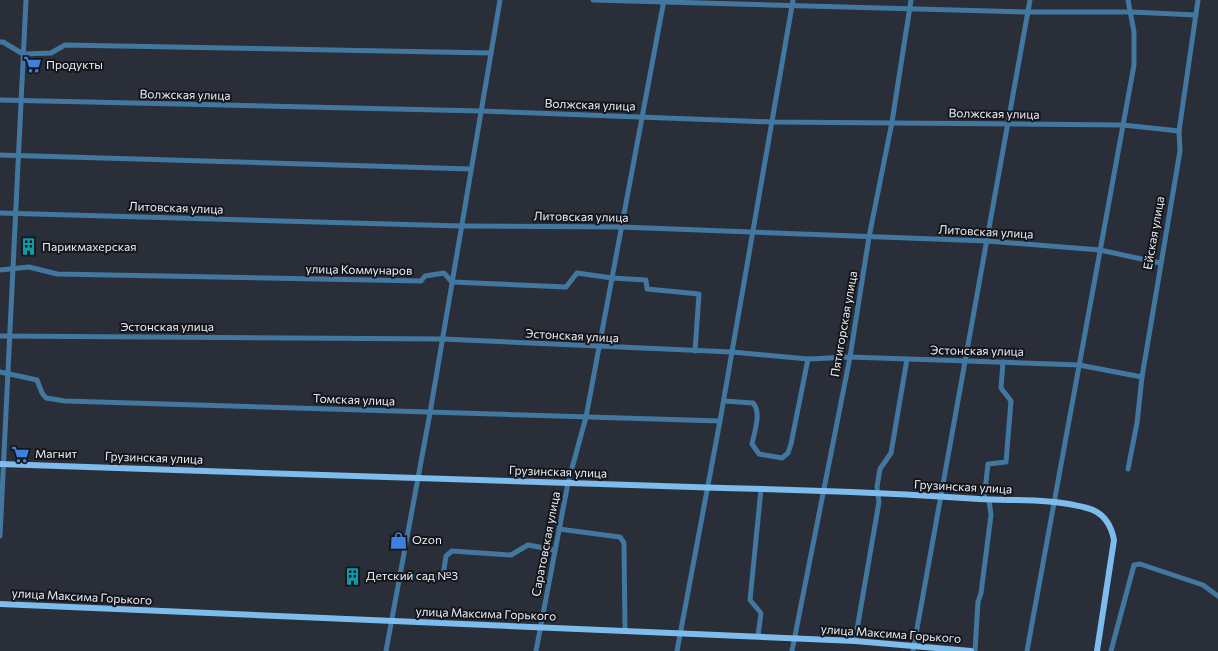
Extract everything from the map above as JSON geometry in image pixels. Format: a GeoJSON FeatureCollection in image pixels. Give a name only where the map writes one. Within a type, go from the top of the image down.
{"type":"FeatureCollection","features":[{"type":"Feature","properties":{"kind":"main road","name":"Грузинская улица"},"geometry":{"type":"LineString","coordinates":[[2,464],[878,493],[1055,503],[1090,509],[1105,518],[1110,524],[1114,540],[1098,651]]}},
{"type":"Feature","properties":{"kind":"main road","name":"улица Максима Горького"},"geometry":{"type":"LineString","coordinates":[[0,604],[758,636],[855,641],[914,649],[971,651]]}},
{"type":"Feature","properties":{"kind":"street"},"geometry":{"type":"LineString","coordinates":[[0,536],[26,0]]}},
{"type":"Feature","properties":{"kind":"street"},"geometry":{"type":"LineString","coordinates":[[386,651],[430,413],[500,0]]}},
{"type":"Feature","properties":{"kind":"street"},"geometry":{"type":"LineString","coordinates":[[594,0],[792,3],[910,9],[1131,12],[1196,15]]}},
{"type":"Feature","properties":{"kind":"street","name":"Пятигорская улица"},"geometry":{"type":"LineString","coordinates":[[792,651],[822,491],[850,357],[869,237],[892,122],[911,0]]}},
{"type":"Feature","properties":{"kind":"street"},"geometry":{"type":"LineString","coordinates":[[914,649],[1030,0]]}},
{"type":"Feature","properties":{"kind":"street"},"geometry":{"type":"LineString","coordinates":[[1028,651],[1123,126],[1135,48],[1128,0]]}},
{"type":"Feature","properties":{"kind":"street","name":"Ейская улица"},"geometry":{"type":"LineString","coordinates":[[1128,469],[1137,423],[1142,377],[1160,262],[1180,151],[1179,131],[1198,0]]}},
{"type":"Feature","properties":{"kind":"street","name":"Саратовская улица"},"geometry":{"type":"LineString","coordinates":[[536,651],[568,483],[586,417],[663,1]]}},
{"type":"Feature","properties":{"kind":"street"},"geometry":{"type":"LineString","coordinates":[[677,651],[724,401],[792,3]]}},
{"type":"Feature","properties":{"kind":"street"},"geometry":{"type":"LineString","coordinates":[[0,42],[24,54],[51,53],[65,45],[491,53]]}},
{"type":"Feature","properties":{"kind":"street","name":"Волжская улица"},"geometry":{"type":"LineString","coordinates":[[0,100],[481,111],[772,122],[1123,126],[1179,131]]}},
{"type":"Feature","properties":{"kind":"street"},"geometry":{"type":"LineString","coordinates":[[0,155],[471,169]]}},
{"type":"Feature","properties":{"kind":"street","name":"Литовская улица"},"geometry":{"type":"LineString","coordinates":[[0,213],[462,226],[621,227],[987,241],[1100,250],[1160,262]]}},
{"type":"Feature","properties":{"kind":"street","name":"улица Коммунаров"},"geometry":{"type":"LineString","coordinates":[[0,270],[29,267],[57,274],[421,281],[425,276],[444,273],[452,282],[566,287],[577,273],[646,280],[647,289],[699,294],[695,351]]}},
{"type":"Feature","properties":{"kind":"street","name":"Эстонская улица"},"geometry":{"type":"LineString","coordinates":[[0,336],[442,339],[732,352],[808,359],[850,357],[1079,365],[1142,377]]}},
{"type":"Feature","properties":{"kind":"street"},"geometry":{"type":"LineString","coordinates":[[724,401],[753,404],[756,407],[757,414],[752,444],[760,454],[782,458],[788,453],[792,444],[808,359]]}},
{"type":"Feature","properties":{"kind":"street"},"geometry":{"type":"LineString","coordinates":[[855,641],[879,502],[877,487],[880,469],[891,453],[907,359]]}},
{"type":"Feature","properties":{"kind":"street"},"geometry":{"type":"LineString","coordinates":[[975,651],[978,602],[981,593],[991,515],[987,499],[988,464],[1006,462],[1011,401],[1001,388],[1003,362]]}},
{"type":"Feature","properties":{"kind":"street","name":"Томская улица"},"geometry":{"type":"LineString","coordinates":[[0,372],[37,380],[46,398],[54,400],[720,421]]}},
{"type":"Feature","properties":{"kind":"street"},"geometry":{"type":"LineString","coordinates":[[758,636],[761,614],[750,600],[761,489]]}},
{"type":"Feature","properties":{"kind":"street"},"geometry":{"type":"LineString","coordinates":[[559,530],[612,536],[620,538],[624,542],[626,630]]}},
{"type":"Feature","properties":{"kind":"street"},"geometry":{"type":"LineString","coordinates":[[400,574],[433,579],[443,576],[446,556],[452,551],[511,555],[528,545],[555,550]]}},
{"type":"Feature","properties":{"kind":"street"},"geometry":{"type":"LineString","coordinates":[[1111,651],[1134,565],[1140,564],[1203,585],[1218,596]]}},
{"type":"Feature","properties":{"kind":"place","name":"Продукты"},"geometry":{"type":"Point","coordinates":[32,65]}},
{"type":"Feature","properties":{"kind":"place","name":"Парикмахерская"},"geometry":{"type":"Point","coordinates":[28,247]}},
{"type":"Feature","properties":{"kind":"place","name":"Магнит"},"geometry":{"type":"Point","coordinates":[21,454]}},
{"type":"Feature","properties":{"kind":"place","name":"Ozon"},"geometry":{"type":"Point","coordinates":[398,540]}},
{"type":"Feature","properties":{"kind":"place","name":"Детский сад №3"},"geometry":{"type":"Point","coordinates":[352,576]}}]}
